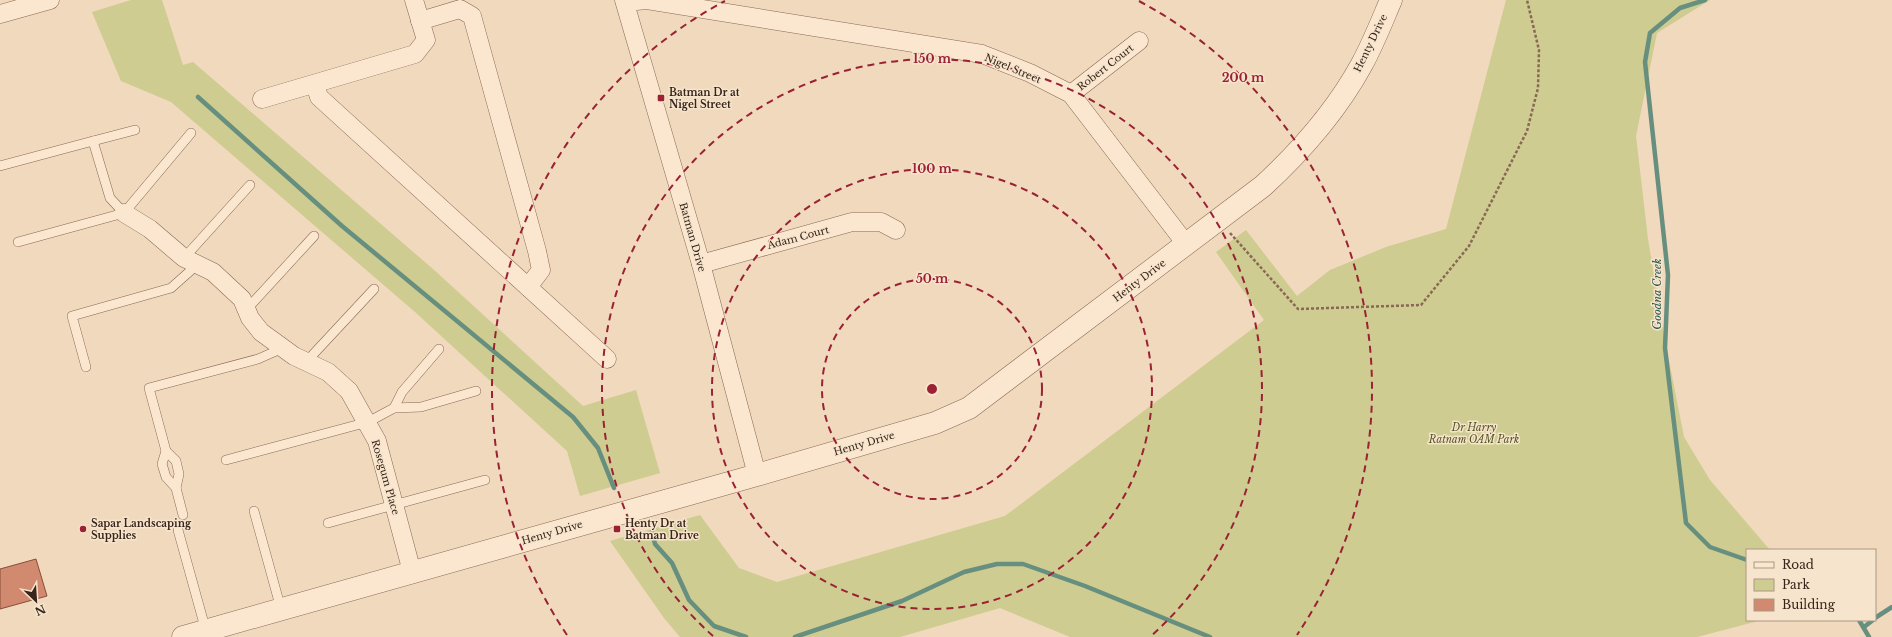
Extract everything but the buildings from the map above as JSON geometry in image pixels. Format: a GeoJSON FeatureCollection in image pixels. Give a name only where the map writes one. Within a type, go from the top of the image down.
{"type":"FeatureCollection","features":[{"type":"Feature","properties":{"kind":"street"},"geometry":{"type":"LineString","coordinates":[[0,14],[50,0]]}},
{"type":"Feature","properties":{"kind":"street"},"geometry":{"type":"LineString","coordinates":[[262,99],[415,54],[426,40],[414,0]]}},
{"type":"Feature","properties":{"kind":"street","name":"Nigel Street"},"geometry":{"type":"LineString","coordinates":[[624,1],[647,0],[982,54],[1030,73],[1071,94],[1186,244]]}},
{"type":"Feature","properties":{"kind":"street","name":"Henty Drive"},"geometry":{"type":"LineString","coordinates":[[183,637],[757,475],[935,423],[969,408],[1263,186],[1288,163],[1329,115],[1362,64],[1391,0]]}},
{"type":"Feature","properties":{"kind":"street","name":"Batman Drive"},"geometry":{"type":"LineString","coordinates":[[624,1],[701,264],[757,475]]}},
{"type":"Feature","properties":{"kind":"street"},"geometry":{"type":"LineString","coordinates":[[420,21],[460,10],[472,16],[541,270],[528,287]]}},
{"type":"Feature","properties":{"kind":"street","name":"Robert Court"},"geometry":{"type":"LineString","coordinates":[[1071,94],[1139,41]]}},
{"type":"Feature","properties":{"kind":"street"},"geometry":{"type":"LineString","coordinates":[[315,84],[319,97],[608,359]]}},
{"type":"Feature","properties":{"kind":"street","name":"Rosegum Place"},"geometry":{"type":"LineString","coordinates":[[124,213],[150,229],[191,261],[213,272],[242,299],[250,318],[261,332],[294,356],[328,372],[350,390],[377,441],[412,572]]}},
{"type":"Feature","properties":{"kind":"street","name":"Adam Court"},"geometry":{"type":"LineString","coordinates":[[701,264],[852,222],[881,222],[896,230]]}},
{"type":"Feature","properties":{"kind":"lane"},"geometry":{"type":"LineString","coordinates":[[0,166],[135,130]]}},
{"type":"Feature","properties":{"kind":"lane"},"geometry":{"type":"LineString","coordinates":[[18,242],[124,213],[191,133]]}},
{"type":"Feature","properties":{"kind":"lane"},"geometry":{"type":"LineString","coordinates":[[93,141],[110,198],[124,213]]}},
{"type":"Feature","properties":{"kind":"lane"},"geometry":{"type":"LineString","coordinates":[[86,367],[72,316],[171,288],[250,185]]}},
{"type":"Feature","properties":{"kind":"lane"},"geometry":{"type":"LineString","coordinates":[[246,310],[314,236]]}},
{"type":"Feature","properties":{"kind":"lane"},"geometry":{"type":"LineString","coordinates":[[306,362],[374,289]]}},
{"type":"Feature","properties":{"kind":"lane"},"geometry":{"type":"LineString","coordinates":[[176,488],[180,474],[176,461],[166,451],[149,388],[258,359],[283,348]]}},
{"type":"Feature","properties":{"kind":"lane"},"geometry":{"type":"LineString","coordinates":[[394,408],[402,392],[439,349]]}},
{"type":"Feature","properties":{"kind":"lane"},"geometry":{"type":"LineString","coordinates":[[226,460],[368,422],[394,408],[420,407],[476,391]]}},
{"type":"Feature","properties":{"kind":"lane"},"geometry":{"type":"LineString","coordinates":[[166,451],[162,464],[166,477],[176,488],[183,515]]}},
{"type":"Feature","properties":{"kind":"lane"},"geometry":{"type":"LineString","coordinates":[[328,524],[485,480]]}},
{"type":"Feature","properties":{"kind":"lane"},"geometry":{"type":"LineString","coordinates":[[254,511],[281,609]]}},
{"type":"Feature","properties":{"kind":"lane"},"geometry":{"type":"LineString","coordinates":[[178,530],[206,631]]}},
{"type":"Feature","properties":{"kind":"path"},"geometry":{"type":"LineString","coordinates":[[1220,219],[1239,245],[1298,309],[1421,305],[1469,246],[1527,131],[1538,88],[1540,50],[1528,0]]}},
{"type":"Feature","properties":{"kind":"green space"},"geometry":{"type":"Polygon","coordinates":[[[131,0],[162,0],[183,65],[193,62],[433,269],[583,406],[636,390],[660,473],[580,496],[567,451],[415,312],[171,102],[121,81],[92,12],[131,0]]]}},
{"type":"Feature","properties":{"kind":"green space","name":"Dr Harry Ratnam OAM Park"},"geometry":{"type":"Polygon","coordinates":[[[1506,0],[1710,0],[1657,33],[1636,136],[1648,239],[1664,335],[1684,437],[1710,480],[1769,549],[1746,549],[1746,621],[1758,621],[1697,637],[1070,637],[1000,608],[900,637],[680,637],[664,618],[610,541],[700,515],[739,568],[777,582],[1005,516],[1264,320],[1216,252],[1246,230],[1297,296],[1330,270],[1386,247],[1446,229],[1506,0]]]}},
{"type":"Feature","properties":{"kind":"waterway","name":"Goodna Creek"},"geometry":{"type":"LineString","coordinates":[[1705,0],[1680,8],[1650,33],[1645,62],[1668,275],[1665,348],[1686,523],[1710,547],[1746,560]]}},
{"type":"Feature","properties":{"kind":"waterway"},"geometry":{"type":"LineString","coordinates":[[198,97],[342,226],[573,417],[598,448],[614,488]]}},
{"type":"Feature","properties":{"kind":"waterway"},"geometry":{"type":"LineString","coordinates":[[652,532],[655,544],[672,563],[689,600],[714,626],[746,637]]}},
{"type":"Feature","properties":{"kind":"waterway"},"geometry":{"type":"LineString","coordinates":[[795,637],[902,601],[964,572],[997,564],[1023,564],[1085,586],[1210,637]]}},
{"type":"Feature","properties":{"kind":"waterway"},"geometry":{"type":"LineString","coordinates":[[1876,617],[1892,607]]}},
{"type":"Feature","properties":{"kind":"waterway","name":"Goodna Creek"},"geometry":{"type":"LineString","coordinates":[[1860,621],[1869,637]]}},
{"type":"Feature","properties":{"kind":"waterway"},"geometry":{"type":"LineString","coordinates":[[1864,627],[1872,621]]}},
{"type":"Feature","properties":{"kind":"place","name":"Batman Dr at Nigel Street"},"geometry":{"type":"Point","coordinates":[661,98]}},
{"type":"Feature","properties":{"kind":"place","name":"Sapar Landscaping Supplies"},"geometry":{"type":"Point","coordinates":[83,529]}},
{"type":"Feature","properties":{"kind":"place","name":"Henty Dr at Batman Drive"},"geometry":{"type":"Point","coordinates":[617,529]}}]}
